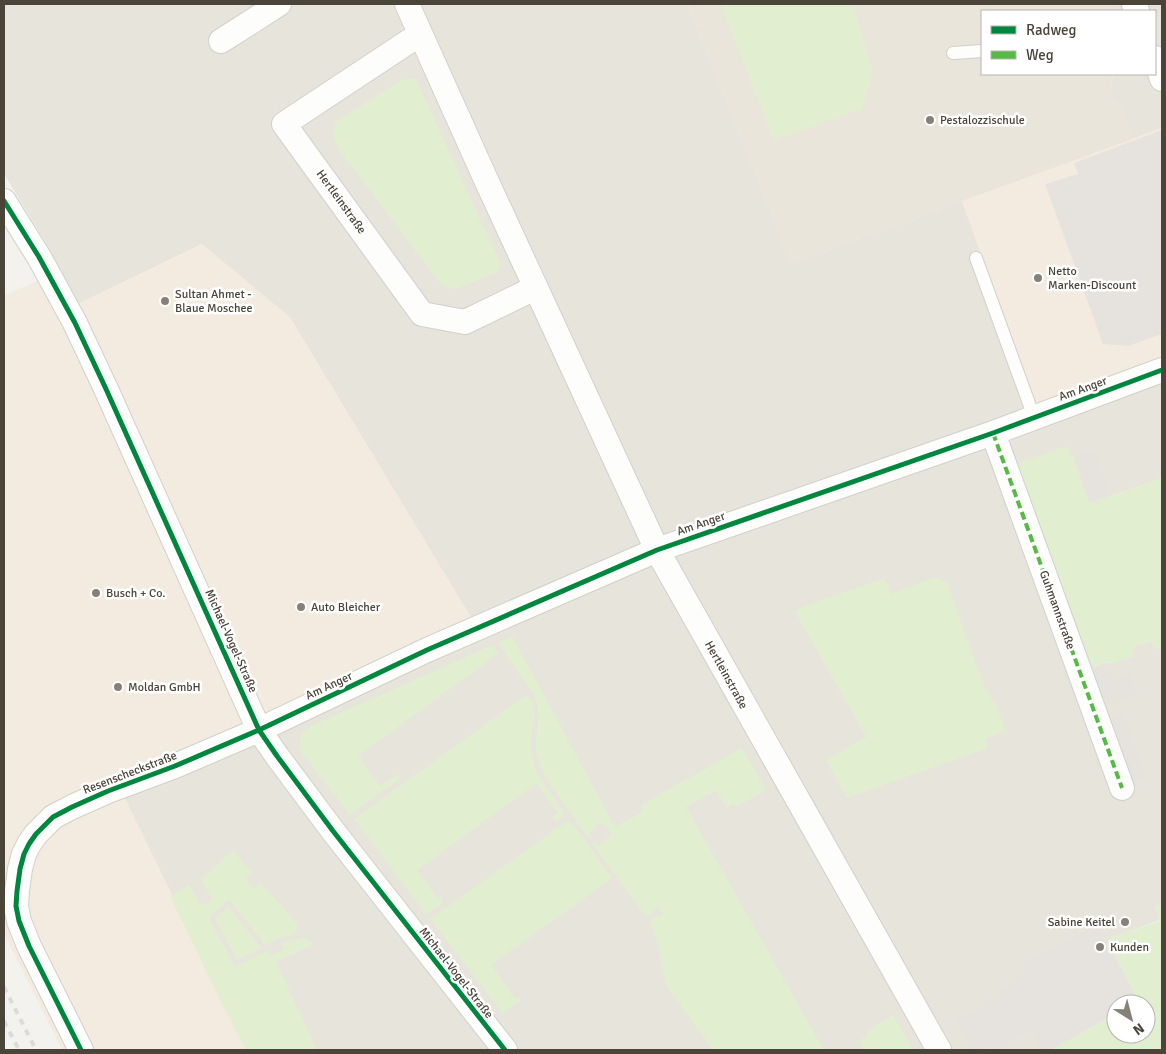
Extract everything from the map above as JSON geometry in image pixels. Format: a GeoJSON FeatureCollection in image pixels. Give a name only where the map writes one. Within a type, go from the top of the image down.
{"type":"FeatureCollection","features":[{"type":"Feature","properties":{"kind":"street"},"geometry":{"type":"LineString","coordinates":[[221,41],[279,4]]}},
{"type":"Feature","properties":{"kind":"street","name":"Hertleinstraße"},"geometry":{"type":"LineString","coordinates":[[406,4],[656,550],[940,1050]]}},
{"type":"Feature","properties":{"kind":"street","name":"Hertleinstraße"},"geometry":{"type":"LineString","coordinates":[[420,34],[284,124],[422,314],[465,322],[535,288]]}},
{"type":"Feature","properties":{"kind":"street"},"geometry":{"type":"LineString","coordinates":[[1156,61],[1162,79]]}},
{"type":"Feature","properties":{"kind":"street","name":"Michael-Vogel-Straße"},"geometry":{"type":"LineString","coordinates":[[4,201],[39,257],[75,323],[260,730],[333,831],[505,1050]]}},
{"type":"Feature","properties":{"kind":"street","name":"Am Anger"},"geometry":{"type":"LineString","coordinates":[[260,730],[427,650],[656,550],[993,433],[1162,370]]}},
{"type":"Feature","properties":{"kind":"street","name":"Guhmannstraße"},"geometry":{"type":"LineString","coordinates":[[993,433],[1122,788]]}},
{"type":"Feature","properties":{"kind":"street","name":"Resenscheckstraße"},"geometry":{"type":"LineString","coordinates":[[81,1050],[29,946],[19,921],[16,906],[17,890],[20,869],[29,844],[53,817],[72,807],[260,730]]}},
{"type":"Feature","properties":{"kind":"lane"},"geometry":{"type":"LineString","coordinates":[[953,53],[981,51]]}},
{"type":"Feature","properties":{"kind":"lane"},"geometry":{"type":"LineString","coordinates":[[976,258],[1034,417]]}},
{"type":"Feature","properties":{"kind":"shaded area"},"geometry":{"type":"Polygon","coordinates":[[[4,4],[688,4],[791,263],[962,201],[1038,411],[1162,363],[1162,478],[1089,504],[1072,456],[1089,668],[1134,656],[1131,648],[1152,641],[1155,649],[1162,647],[1162,904],[1155,907],[1160,920],[1108,939],[1135,994],[1106,994],[1106,1019],[1058,1046],[1060,1050],[248,1050],[120,790],[202,244],[78,304],[46,243],[4,174],[4,4]]]}},
{"type":"Feature","properties":{"kind":"shaded area","name":"Pestalozzischule"},"geometry":{"type":"Polygon","coordinates":[[[688,4],[1117,4],[1119,10],[981,10],[981,75],[1113,75],[1109,100],[1118,101],[1133,139],[791,263],[688,4]]]}},
{"type":"Feature","properties":{"kind":"shaded area"},"geometry":{"type":"Polygon","coordinates":[[[1117,4],[1162,4],[1162,128],[1133,139],[1118,101],[1109,100],[1113,75],[1156,75],[1156,10],[1119,10],[1117,4]]]}},
{"type":"Feature","properties":{"kind":"shaded area"},"geometry":{"type":"Polygon","coordinates":[[[1162,128],[1162,363],[1038,411],[962,201],[1162,128]]]}},
{"type":"Feature","properties":{"kind":"shaded area"},"geometry":{"type":"Polygon","coordinates":[[[1162,130],[1162,334],[1128,346],[1103,344],[1045,184],[1078,174],[1074,163],[1162,130]]]}},
{"type":"Feature","properties":{"kind":"shaded area"},"geometry":{"type":"Polygon","coordinates":[[[202,244],[290,317],[477,627],[121,790],[248,1050],[62,1050],[4,934],[4,296],[60,270],[79,304],[202,244]]]}},
{"type":"Feature","properties":{"kind":"shaded area"},"geometry":{"type":"Polygon","coordinates":[[[1094,450],[1110,494],[1090,501],[1074,457],[1094,450]]]}},
{"type":"Feature","properties":{"kind":"shaded area"},"geometry":{"type":"Polygon","coordinates":[[[1108,665],[1113,680],[1132,674],[1138,694],[1103,706],[1090,671],[1108,665]]]}},
{"type":"Feature","properties":{"kind":"shaded area"},"geometry":{"type":"Polygon","coordinates":[[[1124,714],[1147,779],[1130,785],[1107,720],[1124,714]]]}},
{"type":"Feature","properties":{"kind":"shaded area"},"geometry":{"type":"Polygon","coordinates":[[[1096,924],[1134,994],[1106,994],[1106,1019],[1051,1050],[1042,1050],[1031,1031],[997,1050],[992,1044],[981,1050],[972,1050],[956,1021],[1001,995],[999,990],[1023,977],[1023,964],[1096,924]]]}},
{"type":"Feature","properties":{"kind":"green space"},"geometry":{"type":"Polygon","coordinates":[[[720,4],[853,4],[873,72],[862,109],[774,140],[720,4]]]}},
{"type":"Feature","properties":{"kind":"green space"},"geometry":{"type":"Polygon","coordinates":[[[409,78],[416,79],[501,265],[497,272],[454,289],[446,287],[439,282],[339,150],[333,136],[336,122],[399,81],[409,78]]]}},
{"type":"Feature","properties":{"kind":"green space"},"geometry":{"type":"Polygon","coordinates":[[[1067,446],[1071,457],[1073,456],[1089,504],[1162,478],[1162,647],[1155,649],[1152,641],[1131,648],[1134,656],[1108,665],[1107,662],[1089,668],[1015,464],[1067,446]]]}},
{"type":"Feature","properties":{"kind":"green space"},"geometry":{"type":"Polygon","coordinates":[[[936,577],[947,583],[986,691],[995,703],[1006,731],[985,739],[988,748],[847,798],[826,760],[866,737],[795,612],[805,606],[885,578],[891,594],[936,577]]]}},
{"type":"Feature","properties":{"kind":"green space"},"geometry":{"type":"Polygon","coordinates":[[[512,636],[615,827],[643,811],[641,805],[742,748],[766,790],[736,807],[734,804],[727,808],[716,790],[686,807],[824,1050],[713,1050],[666,983],[650,919],[663,914],[657,906],[652,914],[646,916],[643,913],[593,845],[595,841],[599,845],[612,835],[602,822],[589,832],[593,837],[591,839],[588,838],[544,776],[536,751],[538,713],[534,695],[498,643],[512,636]]]}},
{"type":"Feature","properties":{"kind":"green space"},"geometry":{"type":"Polygon","coordinates":[[[493,645],[498,654],[358,756],[380,786],[398,774],[401,778],[350,815],[301,752],[300,740],[302,733],[311,726],[493,645]]]}},
{"type":"Feature","properties":{"kind":"green space"},"geometry":{"type":"Polygon","coordinates":[[[527,696],[534,705],[531,745],[535,768],[562,810],[563,817],[556,822],[553,817],[558,812],[536,784],[417,870],[438,899],[441,897],[444,902],[426,915],[354,819],[523,697],[527,696]]]}},
{"type":"Feature","properties":{"kind":"green space"},"geometry":{"type":"Polygon","coordinates":[[[567,821],[571,822],[611,876],[611,879],[491,965],[515,999],[518,997],[521,1000],[503,1014],[430,919],[567,821]]]}},
{"type":"Feature","properties":{"kind":"green space"},"geometry":{"type":"Polygon","coordinates":[[[233,850],[252,873],[246,879],[254,889],[261,883],[297,923],[297,930],[291,936],[277,939],[265,945],[229,900],[209,918],[235,967],[268,950],[271,956],[284,949],[281,943],[303,937],[307,938],[313,945],[276,962],[317,1050],[246,1050],[170,896],[189,885],[201,906],[212,900],[201,879],[233,850]]]}},
{"type":"Feature","properties":{"kind":"green space"},"geometry":{"type":"Polygon","coordinates":[[[1162,904],[1162,1050],[1051,1050],[1106,1019],[1106,1044],[1156,1044],[1156,994],[1134,994],[1107,939],[1160,921],[1155,907],[1162,904]]]}},
{"type":"Feature","properties":{"kind":"green space"},"geometry":{"type":"Polygon","coordinates":[[[229,907],[261,948],[237,960],[215,919],[229,907]]]}},
{"type":"Feature","properties":{"kind":"green space"},"geometry":{"type":"Polygon","coordinates":[[[893,1015],[913,1050],[865,1050],[859,1040],[868,1035],[866,1031],[893,1015]]]}},
{"type":"Feature","properties":{"kind":"railway"},"geometry":{"type":"LineString","coordinates":[[4,987],[36,1050]]}},
{"type":"Feature","properties":{"kind":"railway"},"geometry":{"type":"LineString","coordinates":[[4,1021],[19,1050]]}},
{"type":"Feature","properties":{"kind":"marked path"},"geometry":{"type":"LineString","coordinates":[[993,433],[1122,788]]}},
{"type":"Feature","properties":{"kind":"cycle path"},"geometry":{"type":"LineString","coordinates":[[4,201],[39,257],[75,323],[259,730],[333,831],[505,1050]]}},
{"type":"Feature","properties":{"kind":"cycle path"},"geometry":{"type":"LineString","coordinates":[[81,1050],[29,946],[19,921],[16,906],[20,869],[24,854],[36,834],[53,817],[108,791],[175,766],[259,730],[427,650],[657,550],[993,433],[1162,370]]}},
{"type":"Feature","properties":{"kind":"place","name":"Pestalozzischule"},"geometry":{"type":"Point","coordinates":[930,120]}},
{"type":"Feature","properties":{"kind":"place","name":"Netto Marken-Discount"},"geometry":{"type":"Point","coordinates":[1038,278]}},
{"type":"Feature","properties":{"kind":"place","name":"Sultan Ahmet - Blaue Moschee"},"geometry":{"type":"Point","coordinates":[165,301]}},
{"type":"Feature","properties":{"kind":"place","name":"Busch + Co."},"geometry":{"type":"Point","coordinates":[96,593]}},
{"type":"Feature","properties":{"kind":"place","name":"Auto Bleicher"},"geometry":{"type":"Point","coordinates":[301,607]}},
{"type":"Feature","properties":{"kind":"place","name":"Moldan GmbH"},"geometry":{"type":"Point","coordinates":[118,687]}},
{"type":"Feature","properties":{"kind":"place","name":"Sabine Keitel"},"geometry":{"type":"Point","coordinates":[1125,922]}},
{"type":"Feature","properties":{"kind":"place","name":"Kunden"},"geometry":{"type":"Point","coordinates":[1100,947]}}]}
